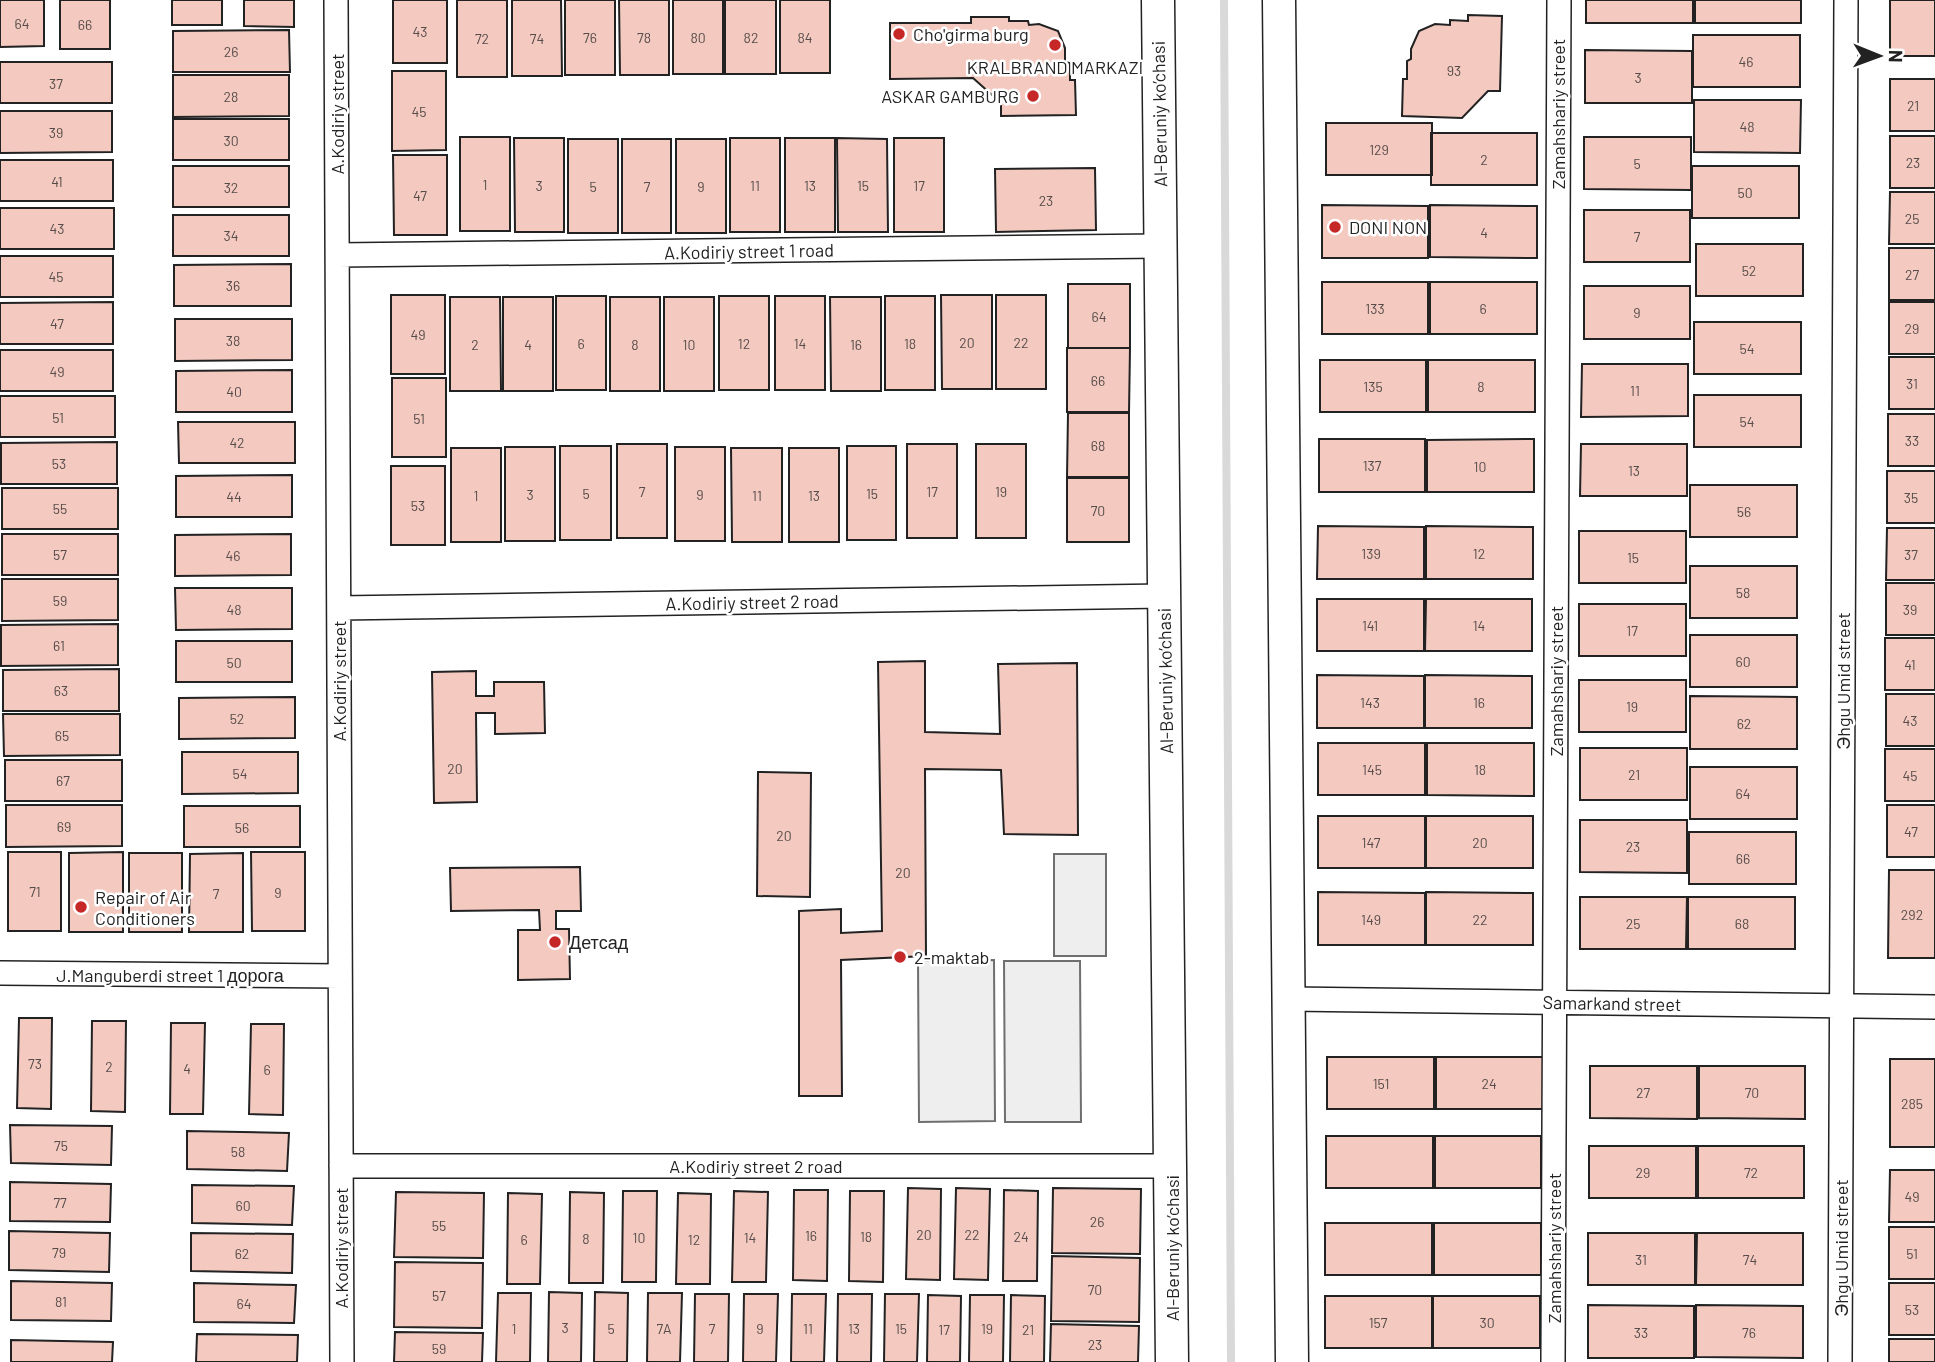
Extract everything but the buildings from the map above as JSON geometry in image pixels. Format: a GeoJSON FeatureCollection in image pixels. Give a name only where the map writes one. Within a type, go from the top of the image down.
{"type":"FeatureCollection","features":[{"type":"Feature","properties":{"kind":"main road","name":"Al-Beruniy ko’chasi"},"geometry":{"type":"LineString","coordinates":[[1158,0],[1172,1362]]}},
{"type":"Feature","properties":{"kind":"main road"},"geometry":{"type":"LineString","coordinates":[[1279,0],[1292,1362]]}},
{"type":"Feature","properties":{"kind":"street","name":"A.Kodiriy street"},"geometry":{"type":"LineString","coordinates":[[336,0],[342,1362]]}},
{"type":"Feature","properties":{"kind":"street","name":"Zamahshariy street"},"geometry":{"type":"LineString","coordinates":[[1553,1362],[1559,0]]}},
{"type":"Feature","properties":{"kind":"street","name":"Эhgu Umid street"},"geometry":{"type":"LineString","coordinates":[[1840,1362],[1846,0]]}},
{"type":"Feature","properties":{"kind":"street","name":"A.Kodiriy street 1 road"},"geometry":{"type":"LineString","coordinates":[[338,255],[1161,246]]}},
{"type":"Feature","properties":{"kind":"street","name":"A.Kodiriy street 2 road"},"geometry":{"type":"LineString","coordinates":[[339,608],[1164,596]]}},
{"type":"Feature","properties":{"kind":"street","name":"J.Manguberdi street 1 дорога"},"geometry":{"type":"LineString","coordinates":[[0,974],[340,976]]}},
{"type":"Feature","properties":{"kind":"street","name":"Samarkand street"},"geometry":{"type":"LineString","coordinates":[[1289,999],[1935,1007]]}},
{"type":"Feature","properties":{"kind":"street","name":"A.Kodiriy street 2 road"},"geometry":{"type":"LineString","coordinates":[[341,1166],[1171,1166]]}},
{"type":"Feature","properties":{"kind":"shaded area"},"geometry":{"type":"Polygon","coordinates":[[[1054,854],[1106,854],[1106,956],[1054,956],[1054,854]]]}},
{"type":"Feature","properties":{"kind":"shaded area"},"geometry":{"type":"Polygon","coordinates":[[[994,960],[995,1121],[919,1122],[918,961],[994,960]]]}},
{"type":"Feature","properties":{"kind":"shaded area"},"geometry":{"type":"Polygon","coordinates":[[[1004,961],[1080,961],[1081,1122],[1005,1122],[1004,961]]]}},
{"type":"Feature","properties":{"kind":"waterway"},"geometry":{"type":"LineString","coordinates":[[1224,0],[1231,1362]]}},
{"type":"Feature","properties":{"kind":"place","name":"Cho'girma burg"},"geometry":{"type":"Point","coordinates":[899,34]}},
{"type":"Feature","properties":{"kind":"place","name":"KRALBRAND MARKAZI"},"geometry":{"type":"Point","coordinates":[1055,45]}},
{"type":"Feature","properties":{"kind":"place","name":"ASKAR GAMBURG"},"geometry":{"type":"Point","coordinates":[1033,96]}},
{"type":"Feature","properties":{"kind":"place","name":"DONI NON"},"geometry":{"type":"Point","coordinates":[1335,227]}},
{"type":"Feature","properties":{"kind":"place","name":"Repair of Air Conditioners"},"geometry":{"type":"Point","coordinates":[81,907]}},
{"type":"Feature","properties":{"kind":"place","name":"Детсад"},"geometry":{"type":"Point","coordinates":[555,942]}},
{"type":"Feature","properties":{"kind":"place","name":"2-maktab"},"geometry":{"type":"Point","coordinates":[900,957]}}]}
